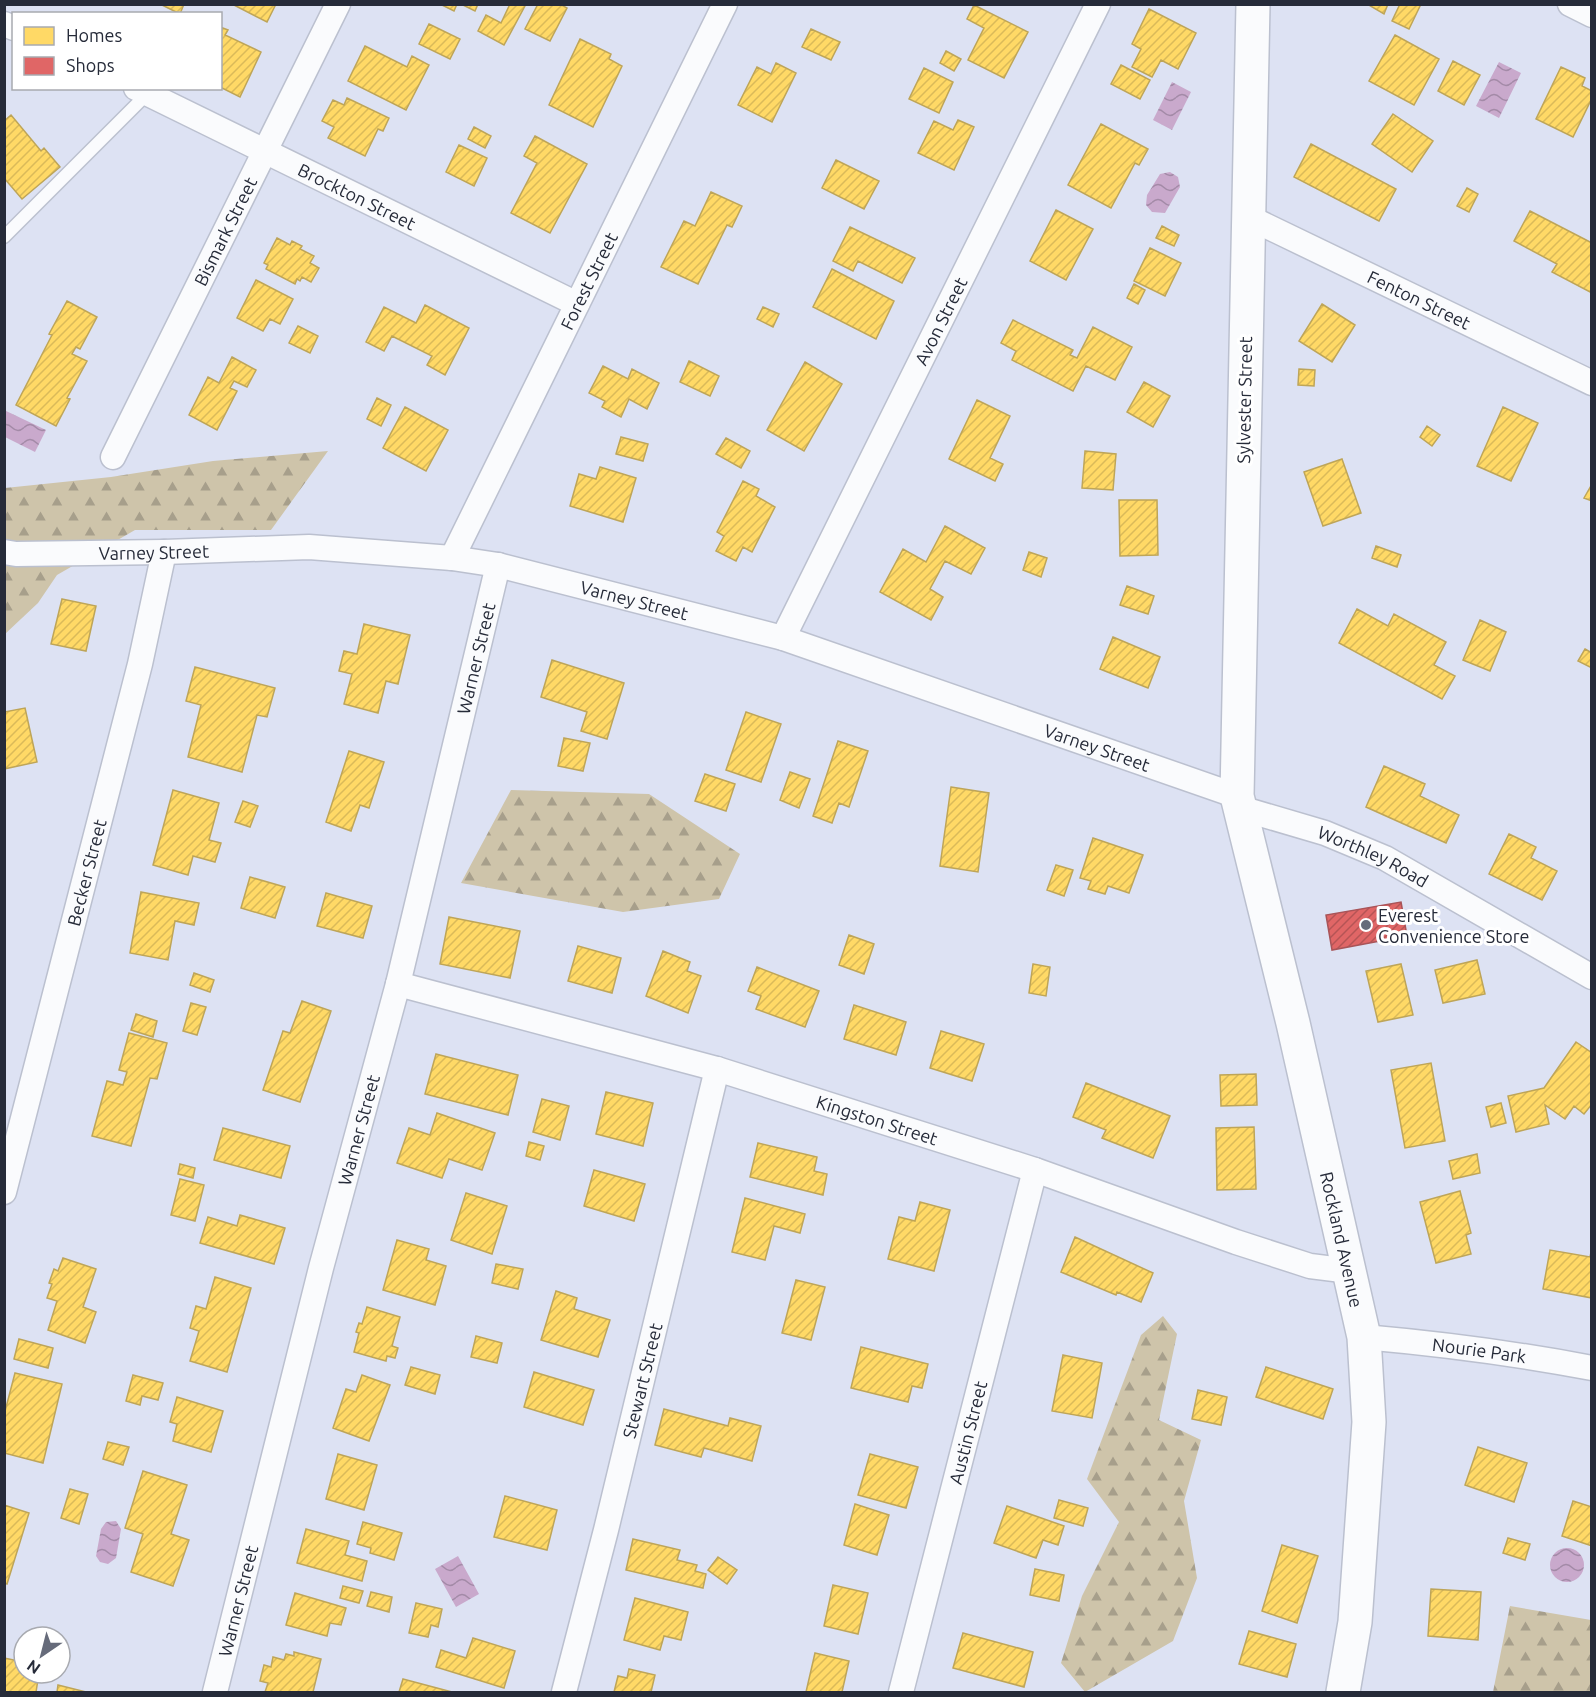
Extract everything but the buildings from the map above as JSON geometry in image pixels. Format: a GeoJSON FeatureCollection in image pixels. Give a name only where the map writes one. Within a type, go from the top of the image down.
{"type":"FeatureCollection","features":[{"type":"Feature","properties":{"kind":"street","name":"Bismark Street"},"geometry":{"type":"LineString","coordinates":[[113,457],[338,4]]}},
{"type":"Feature","properties":{"kind":"street","name":"Forest Street"},"geometry":{"type":"LineString","coordinates":[[452,558],[725,4]]}},
{"type":"Feature","properties":{"kind":"street","name":"Avon Street"},"geometry":{"type":"LineString","coordinates":[[783,638],[1098,4]]}},
{"type":"Feature","properties":{"kind":"street","name":"Sylvester Street"},"geometry":{"type":"LineString","coordinates":[[1239,802],[1253,4]]}},
{"type":"Feature","properties":{"kind":"street"},"geometry":{"type":"LineString","coordinates":[[1570,4],[1592,15]]}},
{"type":"Feature","properties":{"kind":"street","name":"Brockton Street"},"geometry":{"type":"LineString","coordinates":[[141,91],[577,304]]}},
{"type":"Feature","properties":{"kind":"street","name":"Fenton Street"},"geometry":{"type":"LineString","coordinates":[[1248,217],[1592,383]]}},
{"type":"Feature","properties":{"kind":"street","name":"Varney Street"},"geometry":{"type":"LineString","coordinates":[[4,552],[16,554],[164,552],[309,547],[452,558],[498,565],[783,638],[1239,802]]}},
{"type":"Feature","properties":{"kind":"street","name":"Becker Street"},"geometry":{"type":"LineString","coordinates":[[4,1192],[140,664],[164,552]]}},
{"type":"Feature","properties":{"kind":"street","name":"Warner Street"},"geometry":{"type":"LineString","coordinates":[[215,1692],[321,1268],[398,984],[498,565]]}},
{"type":"Feature","properties":{"kind":"street","name":"Worthley Road"},"geometry":{"type":"LineString","coordinates":[[1239,802],[1325,833],[1385,858],[1592,977]]}},
{"type":"Feature","properties":{"kind":"street","name":"Rockland Avenue"},"geometry":{"type":"LineString","coordinates":[[1239,802],[1364,1338],[1369,1422],[1355,1622],[1343,1692]]}},
{"type":"Feature","properties":{"kind":"street","name":"Kingston Street"},"geometry":{"type":"LineString","coordinates":[[398,984],[717,1069],[1035,1170],[1310,1266],[1350,1271]]}},
{"type":"Feature","properties":{"kind":"street","name":"Stewart Street"},"geometry":{"type":"LineString","coordinates":[[564,1692],[606,1530],[717,1069]]}},
{"type":"Feature","properties":{"kind":"street","name":"Austin Street"},"geometry":{"type":"LineString","coordinates":[[901,1692],[1035,1170]]}},
{"type":"Feature","properties":{"kind":"street","name":"Nourie Park"},"geometry":{"type":"LineString","coordinates":[[1364,1338],[1461,1346],[1592,1368]]}},
{"type":"Feature","properties":{"kind":"lane"},"geometry":{"type":"LineString","coordinates":[[4,237],[141,91]]}},
{"type":"Feature","properties":{"kind":"green space"},"geometry":{"type":"Polygon","coordinates":[[[328,451],[271,530],[135,530],[57,575],[38,603],[5,634],[5,488],[111,477],[213,461],[328,451]]]}},
{"type":"Feature","properties":{"kind":"green space"},"geometry":{"type":"Polygon","coordinates":[[[511,790],[649,794],[740,854],[719,899],[623,912],[461,883],[511,790]]]}},
{"type":"Feature","properties":{"kind":"green space"},"geometry":{"type":"Polygon","coordinates":[[[1163,1316],[1177,1334],[1159,1420],[1201,1440],[1184,1501],[1197,1578],[1173,1641],[1085,1692],[1061,1663],[1082,1596],[1119,1522],[1087,1479],[1141,1335],[1163,1316]]]}},
{"type":"Feature","properties":{"kind":"green space"},"geometry":{"type":"Polygon","coordinates":[[[1510,1606],[1591,1620],[1591,1692],[1493,1692],[1510,1606]]]}},
{"type":"Feature","properties":{"kind":"water"},"geometry":{"type":"Polygon","coordinates":[[[1499,62],[1521,73],[1499,118],[1476,106],[1499,62]]]}},
{"type":"Feature","properties":{"kind":"water"},"geometry":{"type":"Polygon","coordinates":[[[1172,82],[1191,92],[1172,130],[1153,120],[1172,82]]]}},
{"type":"Feature","properties":{"kind":"water"},"geometry":{"type":"Polygon","coordinates":[[[1170,172],[1178,177],[1180,187],[1165,213],[1152,212],[1146,205],[1147,195],[1160,174],[1170,172]]]}},
{"type":"Feature","properties":{"kind":"water"},"geometry":{"type":"Polygon","coordinates":[[[4,410],[46,430],[35,452],[5,437],[4,410]]]}},
{"type":"Feature","properties":{"kind":"water"},"geometry":{"type":"Polygon","coordinates":[[[116,1521],[121,1529],[116,1558],[108,1564],[100,1562],[96,1556],[101,1529],[106,1522],[116,1521]]]}},
{"type":"Feature","properties":{"kind":"water"},"geometry":{"type":"Polygon","coordinates":[[[1567,1548],[1579,1553],[1584,1565],[1579,1577],[1567,1582],[1555,1577],[1550,1565],[1555,1553],[1567,1548]]]}},
{"type":"Feature","properties":{"kind":"water"},"geometry":{"type":"Polygon","coordinates":[[[458,1556],[479,1594],[456,1607],[435,1569],[458,1556]]]}},
{"type":"Feature","properties":{"kind":"place","name":"Everest Convenience Store"},"geometry":{"type":"Point","coordinates":[1366,925]}}]}
